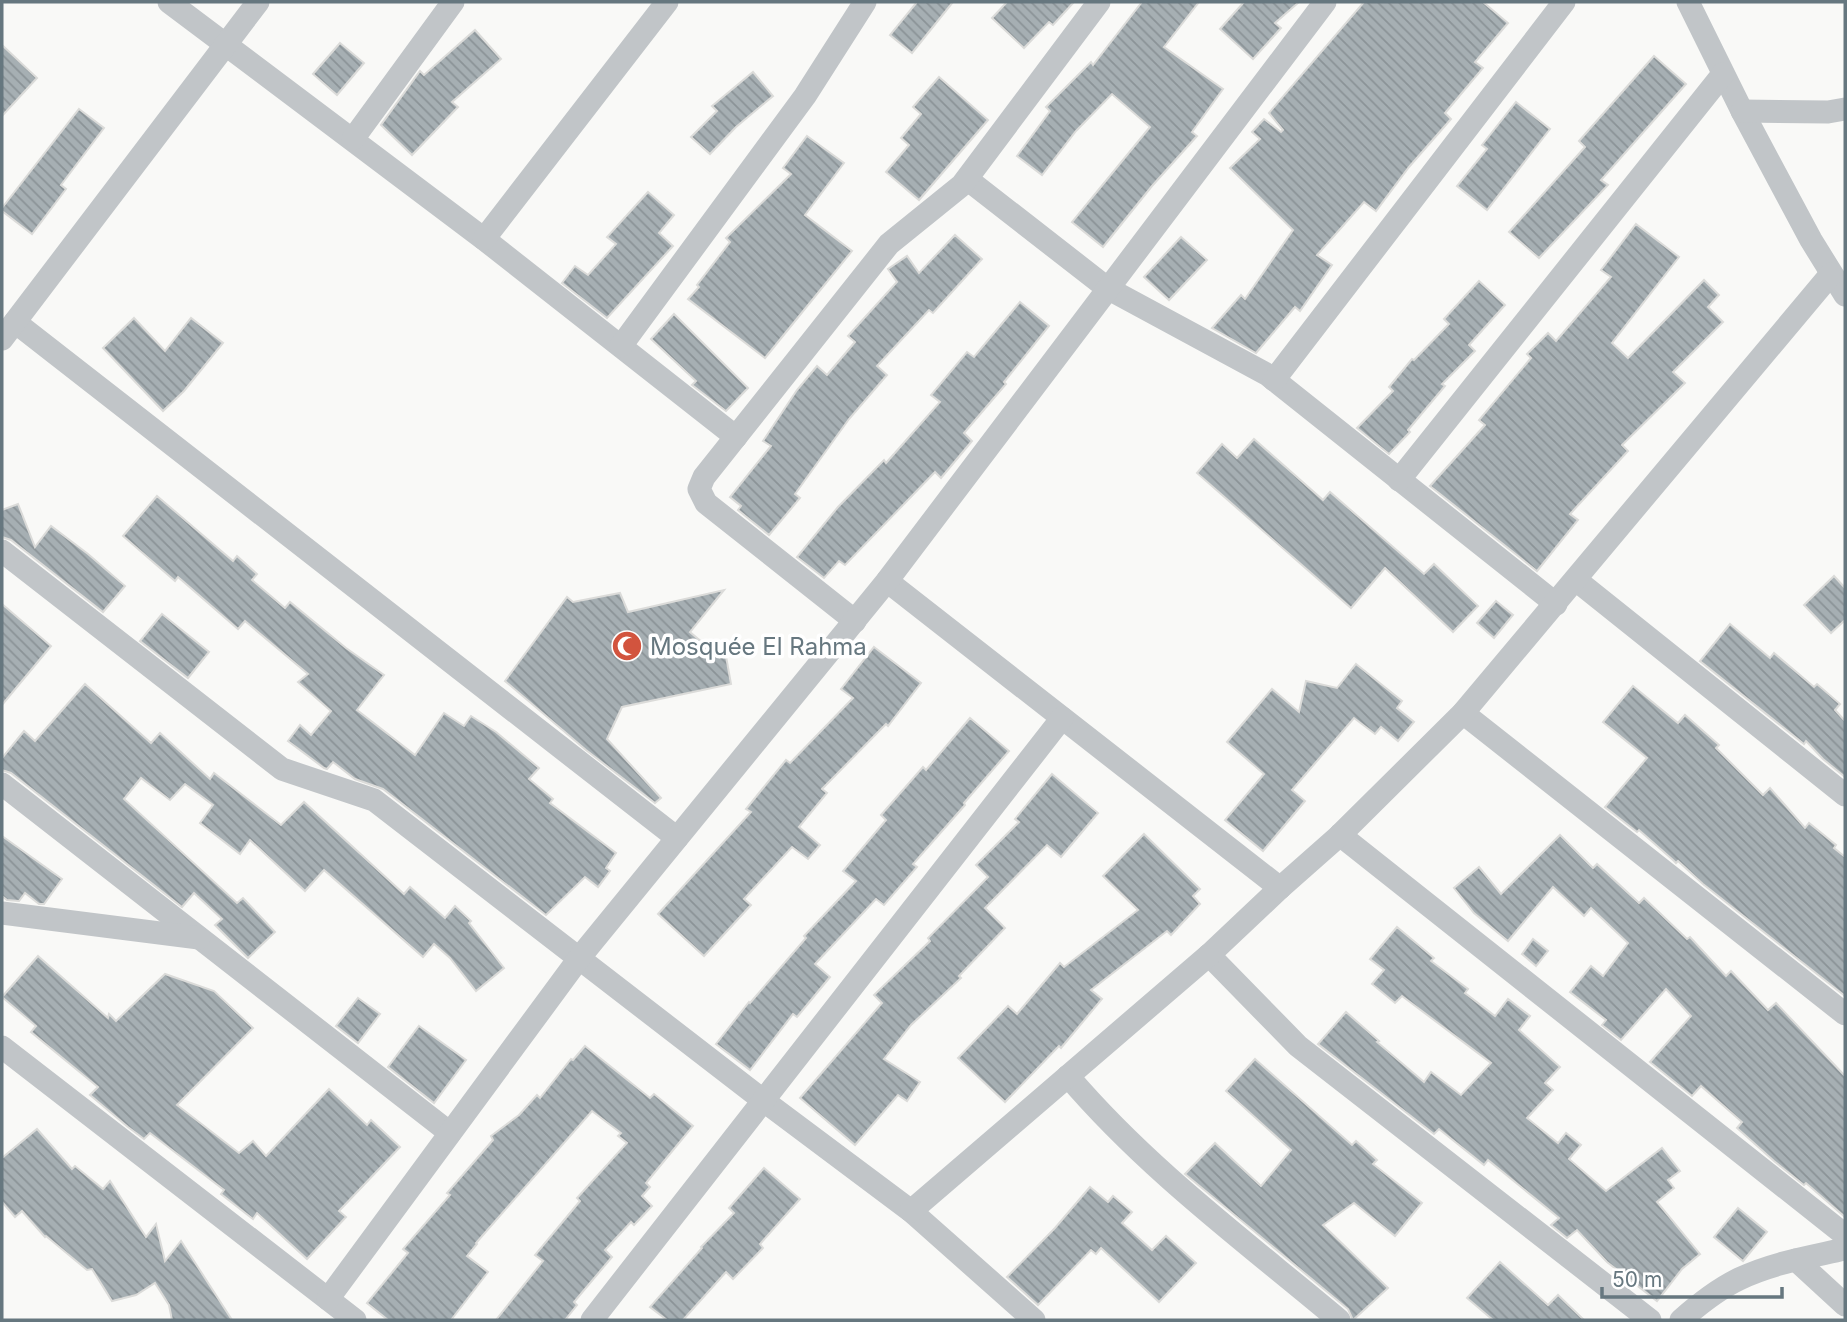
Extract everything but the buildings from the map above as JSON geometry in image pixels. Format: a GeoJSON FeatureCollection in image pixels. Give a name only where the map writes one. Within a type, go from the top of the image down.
{"type":"FeatureCollection","features":[{"type":"Feature","properties":{"kind":"street"},"geometry":{"type":"LineString","coordinates":[[169,2],[354,139],[736,437]]}},
{"type":"Feature","properties":{"kind":"street"},"geometry":{"type":"LineString","coordinates":[[258,2],[8,330],[677,838]]}},
{"type":"Feature","properties":{"kind":"street"},"geometry":{"type":"LineString","coordinates":[[354,139],[453,2]]}},
{"type":"Feature","properties":{"kind":"street"},"geometry":{"type":"LineString","coordinates":[[484,239],[667,2]]}},
{"type":"Feature","properties":{"kind":"street"},"geometry":{"type":"LineString","coordinates":[[621,346],[805,96],[865,2]]}},
{"type":"Feature","properties":{"kind":"street"},"geometry":{"type":"LineString","coordinates":[[855,621],[706,503],[699,489],[736,437],[889,244],[967,179],[1099,2]]}},
{"type":"Feature","properties":{"kind":"street"},"geometry":{"type":"LineString","coordinates":[[328,1298],[580,957],[887,582],[1325,2]]}},
{"type":"Feature","properties":{"kind":"street"},"geometry":{"type":"LineString","coordinates":[[1273,380],[1564,2]]}},
{"type":"Feature","properties":{"kind":"street"},"geometry":{"type":"LineString","coordinates":[[1688,2],[1742,111],[1845,295]]}},
{"type":"Feature","properties":{"kind":"street"},"geometry":{"type":"LineString","coordinates":[[1399,480],[1723,74]]}},
{"type":"Feature","properties":{"kind":"street"},"geometry":{"type":"LineString","coordinates":[[1742,111],[1828,112],[1845,109]]}},
{"type":"Feature","properties":{"kind":"street"},"geometry":{"type":"LineString","coordinates":[[967,179],[1107,289],[1273,380],[1556,604]]}},
{"type":"Feature","properties":{"kind":"street"},"geometry":{"type":"LineString","coordinates":[[911,1211],[1209,956],[1340,835],[1462,713],[1831,274]]}},
{"type":"Feature","properties":{"kind":"street"},"geometry":{"type":"LineString","coordinates":[[2,551],[282,769],[374,800],[911,1211],[1034,1320]]}},
{"type":"Feature","properties":{"kind":"street"},"geometry":{"type":"LineString","coordinates":[[1576,580],[1845,795]]}},
{"type":"Feature","properties":{"kind":"street"},"geometry":{"type":"LineString","coordinates":[[887,582],[1280,888]]}},
{"type":"Feature","properties":{"kind":"street"},"geometry":{"type":"LineString","coordinates":[[1462,713],[1845,1014]]}},
{"type":"Feature","properties":{"kind":"street"},"geometry":{"type":"LineString","coordinates":[[592,1320],[1062,718]]}},
{"type":"Feature","properties":{"kind":"street"},"geometry":{"type":"LineString","coordinates":[[2,784],[450,1133]]}},
{"type":"Feature","properties":{"kind":"street"},"geometry":{"type":"LineString","coordinates":[[1340,835],[1845,1235]]}},
{"type":"Feature","properties":{"kind":"street"},"geometry":{"type":"LineString","coordinates":[[2,913],[200,938]]}},
{"type":"Feature","properties":{"kind":"street"},"geometry":{"type":"LineString","coordinates":[[1209,956],[1298,1046],[1650,1320]]}},
{"type":"Feature","properties":{"kind":"street"},"geometry":{"type":"LineString","coordinates":[[2,1046],[355,1320]]}},
{"type":"Feature","properties":{"kind":"street"},"geometry":{"type":"LineString","coordinates":[[1068,1076],[1104,1118],[1160,1171],[1339,1320]]}},
{"type":"Feature","properties":{"kind":"street"},"geometry":{"type":"LineString","coordinates":[[1681,1320],[1738,1279],[1796,1260],[1845,1249]]}},
{"type":"Feature","properties":{"kind":"street"},"geometry":{"type":"LineString","coordinates":[[1796,1260],[1845,1305]]}},
{"type":"Feature","properties":{"kind":"place","name":"Mosquée El Rahma"},"geometry":{"type":"Point","coordinates":[627,646]}}]}
